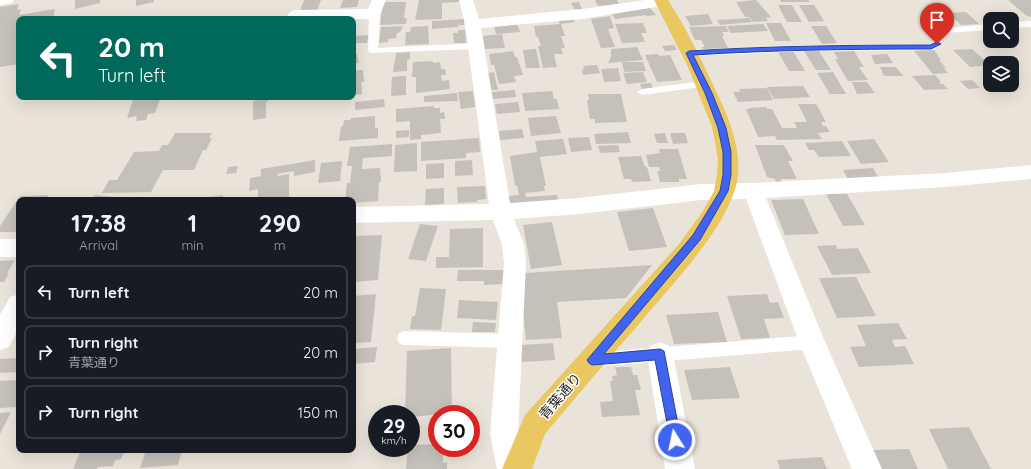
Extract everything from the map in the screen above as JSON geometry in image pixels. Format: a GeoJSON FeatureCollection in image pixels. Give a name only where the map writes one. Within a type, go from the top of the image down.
{"type":"FeatureCollection","features":[{"type":"Feature","properties":{"kind":"main road","name":"青葉通り"},"geometry":{"type":"LineString","coordinates":[[517,469],[535,425],[697,238],[724,191],[727,175],[727,152],[722,128],[704,84],[662,1]]}},
{"type":"Feature","properties":{"kind":"street"},"geometry":{"type":"LineString","coordinates":[[0,1],[7,0]]}},
{"type":"Feature","properties":{"kind":"street"},"geometry":{"type":"LineString","coordinates":[[466,0],[473,24],[501,212],[513,244],[515,263],[504,434],[512,469]]}},
{"type":"Feature","properties":{"kind":"street"},"geometry":{"type":"LineString","coordinates":[[473,24],[582,14],[662,1]]}},
{"type":"Feature","properties":{"kind":"street"},"geometry":{"type":"LineString","coordinates":[[295,15],[376,7]]}},
{"type":"Feature","properties":{"kind":"street"},"geometry":{"type":"LineString","coordinates":[[356,215],[501,212],[580,206],[700,192],[753,191],[945,180],[1031,172]]}},
{"type":"Feature","properties":{"kind":"street"},"geometry":{"type":"LineString","coordinates":[[753,191],[812,342],[867,469]]}},
{"type":"Feature","properties":{"kind":"street"},"geometry":{"type":"LineString","coordinates":[[0,248],[16,248]]}},
{"type":"Feature","properties":{"kind":"street"},"geometry":{"type":"LineString","coordinates":[[0,339],[16,310]]}},
{"type":"Feature","properties":{"kind":"street"},"geometry":{"type":"LineString","coordinates":[[660,354],[680,469]]}},
{"type":"Feature","properties":{"kind":"lane"},"geometry":{"type":"LineString","coordinates":[[376,7],[373,51],[476,46]]}},
{"type":"Feature","properties":{"kind":"lane"},"geometry":{"type":"LineString","coordinates":[[1019,25],[1031,24]]}},
{"type":"Feature","properties":{"kind":"lane"},"geometry":{"type":"LineString","coordinates":[[689,53],[771,48],[931,47],[937,44],[941,31],[983,28]]}},
{"type":"Feature","properties":{"kind":"lane"},"geometry":{"type":"LineString","coordinates":[[642,92],[704,84]]}},
{"type":"Feature","properties":{"kind":"lane"},"geometry":{"type":"LineString","coordinates":[[404,338],[510,341]]}},
{"type":"Feature","properties":{"kind":"lane"},"geometry":{"type":"LineString","coordinates":[[592,360],[812,342]]}},
{"type":"Feature","properties":{"kind":"building"},"geometry":{"type":"Polygon","coordinates":[[[75,0],[100,0],[100,3],[75,9],[75,0]]]}},
{"type":"Feature","properties":{"kind":"building"},"geometry":{"type":"Polygon","coordinates":[[[136,0],[154,0],[154,2],[136,6],[136,0]]]}},
{"type":"Feature","properties":{"kind":"building"},"geometry":{"type":"Polygon","coordinates":[[[304,0],[321,0],[317,11],[300,11],[304,0]]]}},
{"type":"Feature","properties":{"kind":"building"},"geometry":{"type":"Polygon","coordinates":[[[343,0],[359,0],[357,7],[340,8],[343,0]]]}},
{"type":"Feature","properties":{"kind":"building"},"geometry":{"type":"Polygon","coordinates":[[[419,0],[459,0],[459,2],[442,3],[442,19],[415,20],[419,0]]]}},
{"type":"Feature","properties":{"kind":"building"},"geometry":{"type":"Polygon","coordinates":[[[595,0],[617,0],[619,4],[598,6],[595,0]]]}},
{"type":"Feature","properties":{"kind":"building"},"geometry":{"type":"Polygon","coordinates":[[[756,0],[771,17],[766,18],[768,21],[753,22],[749,17],[745,17],[736,2],[756,0]]]}},
{"type":"Feature","properties":{"kind":"building"},"geometry":{"type":"Polygon","coordinates":[[[780,0],[808,0],[810,2],[781,2],[780,0]]]}},
{"type":"Feature","properties":{"kind":"building"},"geometry":{"type":"Polygon","coordinates":[[[1008,0],[1031,0],[1031,17],[1027,16],[1008,0]]]}},
{"type":"Feature","properties":{"kind":"building"},"geometry":{"type":"Polygon","coordinates":[[[383,2],[406,2],[404,18],[407,18],[406,24],[380,25],[383,2]]]}},
{"type":"Feature","properties":{"kind":"building"},"geometry":{"type":"Polygon","coordinates":[[[579,2],[582,9],[575,10],[571,3],[579,2]]]}},
{"type":"Feature","properties":{"kind":"building"},"geometry":{"type":"Polygon","coordinates":[[[19,4],[17,10],[21,9],[19,15],[55,9],[54,16],[16,16],[16,64],[0,67],[0,7],[19,4]]]}},
{"type":"Feature","properties":{"kind":"building"},"geometry":{"type":"Polygon","coordinates":[[[778,5],[792,5],[802,22],[787,22],[778,5]]]}},
{"type":"Feature","properties":{"kind":"building"},"geometry":{"type":"Polygon","coordinates":[[[799,5],[814,5],[824,21],[809,22],[799,5]]]}},
{"type":"Feature","properties":{"kind":"building"},"geometry":{"type":"Polygon","coordinates":[[[650,8],[656,15],[615,19],[611,13],[650,8]]]}},
{"type":"Feature","properties":{"kind":"building"},"geometry":{"type":"Polygon","coordinates":[[[966,12],[979,24],[961,25],[949,13],[966,12]]]}},
{"type":"Feature","properties":{"kind":"building"},"geometry":{"type":"Polygon","coordinates":[[[708,14],[713,24],[691,26],[685,16],[708,14]]]}},
{"type":"Feature","properties":{"kind":"building"},"geometry":{"type":"Polygon","coordinates":[[[610,16],[614,28],[608,29],[615,47],[601,48],[591,19],[610,16]]]}},
{"type":"Feature","properties":{"kind":"building"},"geometry":{"type":"Polygon","coordinates":[[[573,18],[575,22],[560,24],[558,20],[573,18]]]}},
{"type":"Feature","properties":{"kind":"building"},"geometry":{"type":"Polygon","coordinates":[[[749,18],[752,22],[720,25],[717,20],[749,18]]]}},
{"type":"Feature","properties":{"kind":"building"},"geometry":{"type":"Polygon","coordinates":[[[464,19],[464,25],[458,25],[458,27],[432,29],[432,21],[464,19]]]}},
{"type":"Feature","properties":{"kind":"building"},"geometry":{"type":"Polygon","coordinates":[[[643,23],[647,33],[641,33],[645,42],[622,43],[615,24],[643,23]]]}},
{"type":"Feature","properties":{"kind":"building"},"geometry":{"type":"Polygon","coordinates":[[[766,23],[781,23],[791,41],[775,41],[766,23]]]}},
{"type":"Feature","properties":{"kind":"building"},"geometry":{"type":"Polygon","coordinates":[[[517,24],[520,32],[496,34],[494,26],[517,24]]]}},
{"type":"Feature","properties":{"kind":"building"},"geometry":{"type":"Polygon","coordinates":[[[561,24],[565,36],[561,36],[565,48],[561,48],[563,54],[554,54],[557,67],[543,68],[538,46],[541,46],[538,37],[536,37],[534,26],[561,24]]]}},
{"type":"Feature","properties":{"kind":"building"},"geometry":{"type":"Polygon","coordinates":[[[763,24],[768,31],[731,33],[727,26],[763,24]]]}},
{"type":"Feature","properties":{"kind":"building"},"geometry":{"type":"Polygon","coordinates":[[[403,26],[400,32],[397,33],[396,38],[388,39],[388,42],[379,43],[381,27],[403,26]]]}},
{"type":"Feature","properties":{"kind":"building"},"geometry":{"type":"Polygon","coordinates":[[[428,26],[429,44],[405,45],[406,32],[410,32],[411,27],[428,26]]]}},
{"type":"Feature","properties":{"kind":"building"},"geometry":{"type":"Polygon","coordinates":[[[725,26],[729,32],[722,32],[724,36],[722,36],[728,48],[703,49],[702,47],[705,47],[701,40],[695,40],[689,27],[725,26]]]}},
{"type":"Feature","properties":{"kind":"building"},"geometry":{"type":"Polygon","coordinates":[[[811,26],[826,26],[837,43],[822,44],[811,26]]]}},
{"type":"Feature","properties":{"kind":"building"},"geometry":{"type":"Polygon","coordinates":[[[458,30],[465,30],[466,43],[454,43],[453,33],[458,33],[458,30]]]}},
{"type":"Feature","properties":{"kind":"building"},"geometry":{"type":"Polygon","coordinates":[[[502,34],[505,48],[485,49],[483,36],[502,34]]]}},
{"type":"Feature","properties":{"kind":"building"},"geometry":{"type":"Polygon","coordinates":[[[369,35],[367,43],[356,43],[356,36],[369,35]]]}},
{"type":"Feature","properties":{"kind":"building"},"geometry":{"type":"Polygon","coordinates":[[[674,45],[677,50],[665,51],[662,46],[674,45]]]}},
{"type":"Feature","properties":{"kind":"building"},"geometry":{"type":"Polygon","coordinates":[[[637,47],[643,60],[608,63],[611,57],[611,49],[637,47]]]}},
{"type":"Feature","properties":{"kind":"building"},"geometry":{"type":"Polygon","coordinates":[[[536,49],[540,68],[526,68],[523,50],[536,49]]]}},
{"type":"Feature","properties":{"kind":"building"},"geometry":{"type":"Polygon","coordinates":[[[972,49],[983,59],[983,66],[970,67],[953,50],[972,49]]]}},
{"type":"Feature","properties":{"kind":"building"},"geometry":{"type":"Polygon","coordinates":[[[934,50],[948,73],[933,74],[914,51],[934,50]]]}},
{"type":"Feature","properties":{"kind":"building"},"geometry":{"type":"Polygon","coordinates":[[[513,51],[515,57],[517,57],[523,75],[514,76],[516,82],[499,84],[494,65],[491,65],[489,54],[513,51]]]}},
{"type":"Feature","properties":{"kind":"building"},"geometry":{"type":"Polygon","coordinates":[[[793,51],[805,71],[789,71],[778,52],[793,51]]]}},
{"type":"Feature","properties":{"kind":"building"},"geometry":{"type":"Polygon","coordinates":[[[804,51],[819,51],[831,70],[816,70],[804,51]]]}},
{"type":"Feature","properties":{"kind":"building"},"geometry":{"type":"Polygon","coordinates":[[[854,51],[864,67],[859,67],[868,80],[848,81],[835,59],[838,59],[834,52],[854,51]]]}},
{"type":"Feature","properties":{"kind":"building"},"geometry":{"type":"Polygon","coordinates":[[[410,52],[410,59],[407,60],[407,71],[393,72],[396,53],[410,52]]]}},
{"type":"Feature","properties":{"kind":"building"},"geometry":{"type":"Polygon","coordinates":[[[356,54],[359,63],[356,64],[356,54]]]}},
{"type":"Feature","properties":{"kind":"building"},"geometry":{"type":"Polygon","coordinates":[[[658,54],[659,56],[670,55],[682,80],[657,82],[645,55],[658,54]]]}},
{"type":"Feature","properties":{"kind":"building"},"geometry":{"type":"Polygon","coordinates":[[[887,54],[893,63],[875,64],[871,55],[887,54]]]}},
{"type":"Feature","properties":{"kind":"building"},"geometry":{"type":"Polygon","coordinates":[[[433,61],[433,63],[440,62],[441,69],[445,69],[446,75],[441,75],[442,81],[449,80],[450,89],[416,93],[416,77],[412,77],[413,62],[433,61]]]}},
{"type":"Feature","properties":{"kind":"building"},"geometry":{"type":"Polygon","coordinates":[[[622,62],[643,62],[646,71],[624,72],[622,62]]]}},
{"type":"Feature","properties":{"kind":"building"},"geometry":{"type":"Polygon","coordinates":[[[597,65],[600,73],[583,75],[583,66],[597,65]]]}},
{"type":"Feature","properties":{"kind":"building"},"geometry":{"type":"Polygon","coordinates":[[[880,67],[896,67],[903,76],[884,76],[880,67]]]}},
{"type":"Feature","properties":{"kind":"building"},"geometry":{"type":"Polygon","coordinates":[[[618,68],[621,81],[604,82],[601,69],[618,68]]]}},
{"type":"Feature","properties":{"kind":"building"},"geometry":{"type":"Polygon","coordinates":[[[363,70],[364,82],[361,82],[362,94],[356,95],[356,71],[363,70]]]}},
{"type":"Feature","properties":{"kind":"building"},"geometry":{"type":"Polygon","coordinates":[[[494,72],[498,90],[491,90],[487,73],[494,72]]]}},
{"type":"Feature","properties":{"kind":"building"},"geometry":{"type":"Polygon","coordinates":[[[643,72],[647,82],[627,84],[623,73],[643,72]]]}},
{"type":"Feature","properties":{"kind":"building"},"geometry":{"type":"Polygon","coordinates":[[[833,72],[846,94],[830,94],[817,73],[833,72]]]}},
{"type":"Feature","properties":{"kind":"building"},"geometry":{"type":"Polygon","coordinates":[[[935,75],[941,82],[939,82],[948,89],[924,90],[912,76],[935,75]]]}},
{"type":"Feature","properties":{"kind":"building"},"geometry":{"type":"Polygon","coordinates":[[[406,76],[406,95],[391,96],[392,77],[406,76]]]}},
{"type":"Feature","properties":{"kind":"building"},"geometry":{"type":"Polygon","coordinates":[[[972,80],[980,88],[968,89],[960,81],[972,80]]]}},
{"type":"Feature","properties":{"kind":"building"},"geometry":{"type":"Polygon","coordinates":[[[852,82],[867,82],[875,93],[857,94],[852,82]]]}},
{"type":"Feature","properties":{"kind":"building"},"geometry":{"type":"Polygon","coordinates":[[[651,83],[653,88],[642,89],[640,84],[651,83]]]}},
{"type":"Feature","properties":{"kind":"building"},"geometry":{"type":"Polygon","coordinates":[[[803,86],[810,97],[774,99],[767,87],[803,86]]]}},
{"type":"Feature","properties":{"kind":"building"},"geometry":{"type":"Polygon","coordinates":[[[767,88],[773,100],[738,102],[733,92],[740,92],[739,89],[767,88]]]}},
{"type":"Feature","properties":{"kind":"building"},"geometry":{"type":"Polygon","coordinates":[[[515,90],[516,97],[493,99],[491,92],[515,90]]]}},
{"type":"Feature","properties":{"kind":"building"},"geometry":{"type":"Polygon","coordinates":[[[473,91],[475,107],[461,109],[458,92],[473,91]]]}},
{"type":"Feature","properties":{"kind":"building"},"geometry":{"type":"Polygon","coordinates":[[[552,91],[554,99],[557,99],[559,109],[525,111],[522,93],[552,91]]]}},
{"type":"Feature","properties":{"kind":"building"},"geometry":{"type":"Polygon","coordinates":[[[457,93],[458,101],[424,102],[424,96],[457,93]]]}},
{"type":"Feature","properties":{"kind":"building"},"geometry":{"type":"Polygon","coordinates":[[[588,94],[621,94],[627,122],[595,123],[595,119],[590,119],[587,100],[589,100],[588,94]]]}},
{"type":"Feature","properties":{"kind":"building"},"geometry":{"type":"Polygon","coordinates":[[[384,99],[385,107],[355,110],[355,102],[384,99]]]}},
{"type":"Feature","properties":{"kind":"building"},"geometry":{"type":"Polygon","coordinates":[[[133,100],[160,100],[155,113],[148,114],[146,120],[136,121],[137,116],[127,118],[133,100]]]}},
{"type":"Feature","properties":{"kind":"building"},"geometry":{"type":"Polygon","coordinates":[[[268,100],[268,102],[266,102],[266,118],[253,120],[253,101],[268,100]]]}},
{"type":"Feature","properties":{"kind":"building"},"geometry":{"type":"Polygon","coordinates":[[[518,102],[520,112],[497,114],[495,104],[518,102]]]}},
{"type":"Feature","properties":{"kind":"building"},"geometry":{"type":"Polygon","coordinates":[[[798,104],[816,104],[826,122],[821,122],[823,126],[826,126],[830,132],[818,133],[822,139],[777,140],[775,136],[758,137],[746,109],[766,107],[767,109],[772,109],[782,128],[797,128],[794,122],[807,122],[798,104]]]}},
{"type":"Feature","properties":{"kind":"building"},"geometry":{"type":"Polygon","coordinates":[[[434,106],[434,108],[440,108],[440,113],[444,112],[445,119],[440,119],[441,133],[421,135],[421,139],[410,140],[410,121],[396,122],[396,109],[434,106]]]}},
{"type":"Feature","properties":{"kind":"building"},"geometry":{"type":"Polygon","coordinates":[[[375,116],[375,128],[378,128],[378,138],[339,141],[341,126],[343,126],[344,120],[375,116]]]}},
{"type":"Feature","properties":{"kind":"building"},"geometry":{"type":"Polygon","coordinates":[[[556,116],[561,133],[531,136],[528,118],[556,116]]]}},
{"type":"Feature","properties":{"kind":"building"},"geometry":{"type":"Polygon","coordinates":[[[522,129],[524,138],[500,140],[499,131],[522,129]]]}},
{"type":"Feature","properties":{"kind":"building"},"geometry":{"type":"Polygon","coordinates":[[[409,130],[409,137],[396,138],[396,131],[409,130]]]}},
{"type":"Feature","properties":{"kind":"building"},"geometry":{"type":"Polygon","coordinates":[[[628,132],[631,143],[596,144],[594,134],[628,132]]]}},
{"type":"Feature","properties":{"kind":"building"},"geometry":{"type":"Polygon","coordinates":[[[175,133],[212,133],[209,138],[212,138],[206,150],[203,150],[194,170],[163,170],[151,192],[102,193],[109,180],[117,180],[134,152],[159,151],[162,145],[168,145],[175,133]]]}},
{"type":"Feature","properties":{"kind":"building"},"geometry":{"type":"Polygon","coordinates":[[[665,133],[668,143],[657,143],[654,134],[665,133]]]}},
{"type":"Feature","properties":{"kind":"building"},"geometry":{"type":"Polygon","coordinates":[[[670,133],[685,133],[688,143],[673,144],[670,133]]]}},
{"type":"Feature","properties":{"kind":"building"},"geometry":{"type":"Polygon","coordinates":[[[589,137],[592,150],[571,152],[568,138],[589,137]]]}},
{"type":"Feature","properties":{"kind":"building"},"geometry":{"type":"Polygon","coordinates":[[[479,138],[480,152],[466,153],[466,158],[421,161],[421,142],[479,138]]]}},
{"type":"Feature","properties":{"kind":"building"},"geometry":{"type":"Polygon","coordinates":[[[563,139],[567,154],[540,157],[546,186],[544,186],[545,191],[525,193],[526,197],[557,195],[559,203],[510,207],[508,196],[519,195],[517,185],[515,186],[510,156],[537,152],[535,141],[563,139]]]}},
{"type":"Feature","properties":{"kind":"building"},"geometry":{"type":"Polygon","coordinates":[[[874,139],[889,162],[861,164],[847,141],[874,139]]]}},
{"type":"Feature","properties":{"kind":"building"},"geometry":{"type":"Polygon","coordinates":[[[842,141],[851,156],[819,157],[814,150],[809,150],[805,143],[842,141]]]}},
{"type":"Feature","properties":{"kind":"building"},"geometry":{"type":"Polygon","coordinates":[[[417,143],[417,171],[394,172],[395,145],[417,143]]]}},
{"type":"Feature","properties":{"kind":"building"},"geometry":{"type":"Polygon","coordinates":[[[392,144],[392,156],[363,158],[362,169],[380,168],[381,182],[379,182],[378,201],[356,203],[356,197],[345,197],[347,183],[350,183],[352,166],[347,166],[350,147],[392,144]]]}},
{"type":"Feature","properties":{"kind":"building"},"geometry":{"type":"Polygon","coordinates":[[[618,145],[620,152],[600,153],[598,146],[618,145]]]}},
{"type":"Feature","properties":{"kind":"building"},"geometry":{"type":"Polygon","coordinates":[[[755,145],[784,145],[793,161],[788,161],[797,179],[780,179],[782,183],[776,183],[775,179],[767,177],[755,145]]]}},
{"type":"Feature","properties":{"kind":"building"},"geometry":{"type":"Polygon","coordinates":[[[659,149],[678,149],[687,179],[679,179],[679,182],[660,182],[657,171],[660,171],[659,167],[649,167],[646,155],[660,153],[659,149]]]}},
{"type":"Feature","properties":{"kind":"building"},"geometry":{"type":"Polygon","coordinates":[[[641,156],[645,167],[647,167],[651,181],[632,182],[631,179],[624,179],[618,157],[641,156]]]}},
{"type":"Feature","properties":{"kind":"building"},"geometry":{"type":"Polygon","coordinates":[[[315,160],[315,172],[294,176],[294,171],[277,174],[278,176],[289,174],[289,197],[258,197],[258,189],[249,191],[250,178],[261,176],[261,169],[315,160]]]}},
{"type":"Feature","properties":{"kind":"building"},"geometry":{"type":"Polygon","coordinates":[[[472,160],[473,175],[455,176],[455,161],[472,160]]]}},
{"type":"Feature","properties":{"kind":"building"},"geometry":{"type":"Polygon","coordinates":[[[342,161],[340,181],[318,183],[321,163],[342,161]]]}},
{"type":"Feature","properties":{"kind":"building"},"geometry":{"type":"Polygon","coordinates":[[[444,163],[444,178],[426,179],[426,164],[444,163]]]}},
{"type":"Feature","properties":{"kind":"building"},"geometry":{"type":"Polygon","coordinates":[[[238,166],[236,173],[226,174],[228,167],[238,166]]]}},
{"type":"Feature","properties":{"kind":"building"},"geometry":{"type":"Polygon","coordinates":[[[873,168],[878,177],[848,179],[843,170],[873,168]]]}},
{"type":"Feature","properties":{"kind":"building"},"geometry":{"type":"Polygon","coordinates":[[[485,186],[486,199],[477,200],[477,202],[458,203],[457,187],[485,186]]]}},
{"type":"Feature","properties":{"kind":"building"},"geometry":{"type":"Polygon","coordinates":[[[444,188],[444,204],[425,205],[426,189],[444,188]]]}},
{"type":"Feature","properties":{"kind":"building"},"geometry":{"type":"Polygon","coordinates":[[[826,194],[847,194],[865,225],[843,226],[826,194]]]}},
{"type":"Feature","properties":{"kind":"building"},"geometry":{"type":"Polygon","coordinates":[[[49,195],[48,197],[19,197],[49,195]]]}},
{"type":"Feature","properties":{"kind":"building"},"geometry":{"type":"Polygon","coordinates":[[[95,195],[115,197],[93,197],[95,195]]]}},
{"type":"Feature","properties":{"kind":"building"},"geometry":{"type":"Polygon","coordinates":[[[223,195],[223,197],[208,197],[223,195]]]}},
{"type":"Feature","properties":{"kind":"building"},"geometry":{"type":"Polygon","coordinates":[[[803,199],[819,234],[785,235],[771,200],[803,199]]]}},
{"type":"Feature","properties":{"kind":"building"},"geometry":{"type":"Polygon","coordinates":[[[16,202],[16,232],[0,232],[0,226],[16,202]]]}},
{"type":"Feature","properties":{"kind":"building"},"geometry":{"type":"Polygon","coordinates":[[[653,208],[667,247],[629,251],[617,212],[653,208]]]}},
{"type":"Feature","properties":{"kind":"building"},"geometry":{"type":"Polygon","coordinates":[[[552,222],[562,265],[531,269],[523,225],[552,222]]]}},
{"type":"Feature","properties":{"kind":"building"},"geometry":{"type":"Polygon","coordinates":[[[420,224],[438,226],[426,261],[408,259],[420,224]]]}},
{"type":"Feature","properties":{"kind":"building"},"geometry":{"type":"Polygon","coordinates":[[[483,228],[483,267],[436,268],[436,257],[449,257],[450,229],[483,228]]]}},
{"type":"Feature","properties":{"kind":"building"},"geometry":{"type":"Polygon","coordinates":[[[382,235],[378,280],[356,282],[356,236],[382,235]]]}},
{"type":"Feature","properties":{"kind":"building"},"geometry":{"type":"Polygon","coordinates":[[[836,245],[837,249],[858,248],[871,273],[832,275],[817,246],[836,245]]]}},
{"type":"Feature","properties":{"kind":"building"},"geometry":{"type":"Polygon","coordinates":[[[15,260],[7,273],[9,273],[4,282],[0,282],[0,261],[15,260]]]}},
{"type":"Feature","properties":{"kind":"building"},"geometry":{"type":"Polygon","coordinates":[[[652,265],[626,298],[557,302],[562,338],[526,340],[522,302],[525,273],[652,265]]]}},
{"type":"Feature","properties":{"kind":"building"},"geometry":{"type":"Polygon","coordinates":[[[458,270],[505,270],[504,284],[484,285],[484,281],[457,281],[458,270]]]}},
{"type":"Feature","properties":{"kind":"building"},"geometry":{"type":"Polygon","coordinates":[[[856,277],[876,316],[837,318],[819,278],[856,277]]]}},
{"type":"Feature","properties":{"kind":"building"},"geometry":{"type":"Polygon","coordinates":[[[420,288],[446,289],[441,330],[410,329],[412,316],[415,316],[420,288]]]}},
{"type":"Feature","properties":{"kind":"building"},"geometry":{"type":"Polygon","coordinates":[[[376,294],[371,342],[356,343],[356,296],[376,294]]]}},
{"type":"Feature","properties":{"kind":"building"},"geometry":{"type":"Polygon","coordinates":[[[767,294],[770,303],[778,302],[784,318],[764,319],[770,338],[741,339],[727,296],[767,294]]]}},
{"type":"Feature","properties":{"kind":"building"},"geometry":{"type":"Polygon","coordinates":[[[459,300],[498,302],[496,320],[457,318],[459,300]]]}},
{"type":"Feature","properties":{"kind":"building"},"geometry":{"type":"Polygon","coordinates":[[[718,312],[727,342],[674,344],[666,315],[718,312]]]}},
{"type":"Feature","properties":{"kind":"building"},"geometry":{"type":"Polygon","coordinates":[[[473,322],[496,323],[495,332],[472,332],[473,322]]]}},
{"type":"Feature","properties":{"kind":"building"},"geometry":{"type":"Polygon","coordinates":[[[898,323],[907,339],[892,340],[895,347],[905,346],[914,364],[859,367],[850,347],[866,346],[857,325],[898,323]]]}},
{"type":"Feature","properties":{"kind":"building"},"geometry":{"type":"Polygon","coordinates":[[[553,343],[555,360],[521,362],[520,345],[553,343]]]}},
{"type":"Feature","properties":{"kind":"building"},"geometry":{"type":"Polygon","coordinates":[[[377,347],[375,362],[356,364],[356,349],[377,347]]]}},
{"type":"Feature","properties":{"kind":"building"},"geometry":{"type":"Polygon","coordinates":[[[451,348],[452,405],[428,405],[428,415],[420,416],[420,405],[405,405],[407,351],[451,348]]]}},
{"type":"Feature","properties":{"kind":"building"},"geometry":{"type":"Polygon","coordinates":[[[16,358],[16,372],[0,373],[0,359],[16,358]]]}},
{"type":"Feature","properties":{"kind":"building"},"geometry":{"type":"Polygon","coordinates":[[[615,367],[631,367],[633,375],[637,375],[641,390],[635,390],[640,415],[602,417],[600,402],[613,401],[610,381],[613,381],[612,376],[617,375],[615,367]]]}},
{"type":"Feature","properties":{"kind":"building"},"geometry":{"type":"Polygon","coordinates":[[[730,367],[740,398],[692,400],[684,370],[730,367]]]}},
{"type":"Feature","properties":{"kind":"building"},"geometry":{"type":"Polygon","coordinates":[[[16,380],[16,407],[0,408],[0,381],[16,380]]]}},
{"type":"Feature","properties":{"kind":"building"},"geometry":{"type":"Polygon","coordinates":[[[11,412],[0,434],[0,413],[11,412]]]}},
{"type":"Feature","properties":{"kind":"building"},"geometry":{"type":"Polygon","coordinates":[[[969,427],[991,469],[948,469],[929,429],[969,427]]]}},
{"type":"Feature","properties":{"kind":"building"},"geometry":{"type":"Polygon","coordinates":[[[428,444],[428,457],[443,457],[443,463],[447,462],[447,469],[406,469],[407,457],[420,457],[420,445],[428,444]]]}},
{"type":"Feature","properties":{"kind":"building"},"geometry":{"type":"Polygon","coordinates":[[[909,449],[918,469],[881,469],[873,450],[909,449]]]}},
{"type":"Feature","properties":{"kind":"building"},"geometry":{"type":"Polygon","coordinates":[[[80,453],[124,453],[121,459],[115,460],[113,466],[98,467],[97,469],[73,469],[80,453]]]}},
{"type":"Feature","properties":{"kind":"building"},"geometry":{"type":"Polygon","coordinates":[[[145,453],[181,453],[178,465],[140,468],[145,453]]]}},
{"type":"Feature","properties":{"kind":"building"},"geometry":{"type":"Polygon","coordinates":[[[822,457],[827,469],[780,469],[777,460],[822,457]]]}},
{"type":"Feature","properties":{"kind":"route"},"geometry":{"type":"LineString","coordinates":[[675,440],[660,354],[592,360],[697,238],[724,191],[727,175],[727,152],[722,128],[709,93],[689,53],[764,48],[845,46],[931,47],[937,44]]}}]}
